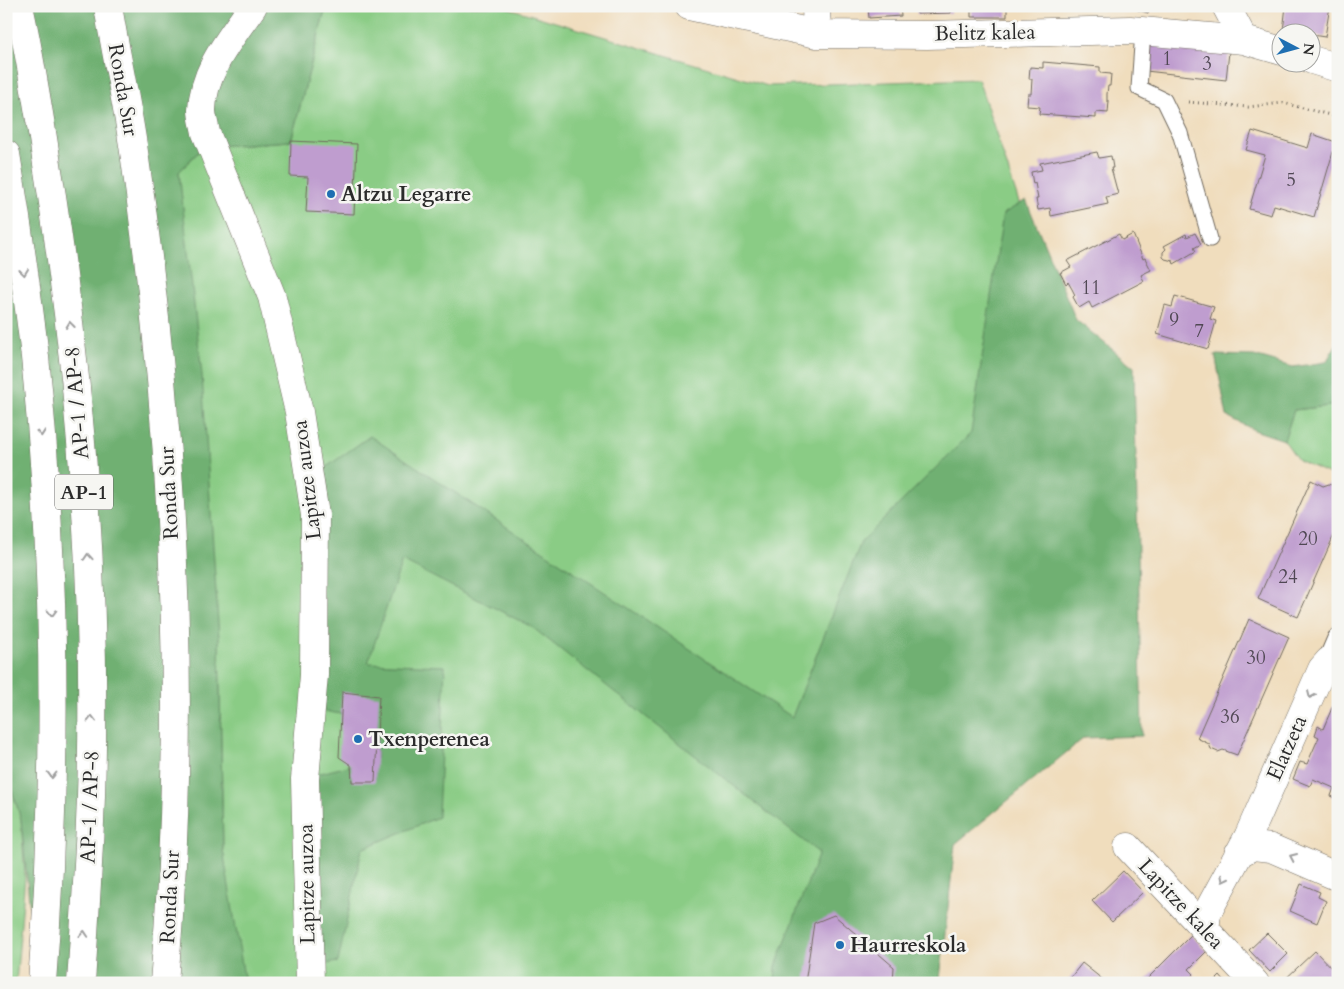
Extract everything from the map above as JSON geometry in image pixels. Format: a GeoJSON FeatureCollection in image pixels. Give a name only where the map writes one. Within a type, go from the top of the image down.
{"type":"FeatureCollection","features":[{"type":"Feature","properties":{"kind":"main road","name":"AP-1 / AP-8"},"geometry":{"type":"LineString","coordinates":[[19,6],[41,126],[59,242],[73,352],[84,481],[89,573],[92,712],[91,795],[81,983]]}},
{"type":"Feature","properties":{"kind":"main road","name":"Ronda Sur"},"geometry":{"type":"LineString","coordinates":[[108,6],[134,151],[158,342],[168,466],[173,560],[174,794],[164,983]]}},
{"type":"Feature","properties":{"kind":"main road","name":"Lapitze auzoa"},"geometry":{"type":"LineString","coordinates":[[252,6],[210,71],[205,85],[202,111],[206,133],[272,297],[299,412],[316,515],[314,675],[305,779],[310,983]]}},
{"type":"Feature","properties":{"kind":"main road","name":"Belitz kalea"},"geometry":{"type":"LineString","coordinates":[[689,6],[818,34],[928,35],[1143,31],[1244,40],[1272,48]]}},
{"type":"Feature","properties":{"kind":"main road"},"geometry":{"type":"LineString","coordinates":[[816,6],[818,34]]}},
{"type":"Feature","properties":{"kind":"main road"},"geometry":{"type":"LineString","coordinates":[[1226,6],[1244,40]]}},
{"type":"Feature","properties":{"kind":"main road"},"geometry":{"type":"LineString","coordinates":[[1322,63],[1338,68]]}},
{"type":"Feature","properties":{"kind":"main road","name":"AP-1 / AP-8"},"geometry":{"type":"LineString","coordinates":[[6,154],[20,242],[34,356],[51,575],[54,684],[52,794],[48,904],[42,983]]}},
{"type":"Feature","properties":{"kind":"main road","name":"Elatzeta"},"geometry":{"type":"LineString","coordinates":[[1205,931],[1207,913],[1243,845],[1322,669],[1335,653]]}},
{"type":"Feature","properties":{"kind":"main road"},"geometry":{"type":"LineString","coordinates":[[1243,845],[1271,848],[1338,877]]}},
{"type":"Feature","properties":{"kind":"main road","name":"Lapitze kalea"},"geometry":{"type":"LineString","coordinates":[[1128,847],[1255,983]]}},
{"type":"Feature","properties":{"kind":"lane"},"geometry":{"type":"LineString","coordinates":[[1143,31],[1138,88],[1164,100],[1180,133],[1210,239]]}},
{"type":"Feature","properties":{"kind":"path"},"geometry":{"type":"LineString","coordinates":[[1164,100],[1248,107],[1283,103],[1338,117]]}},
{"type":"Feature","properties":{"kind":"green space"},"geometry":{"type":"Polygon","coordinates":[[[6,6],[326,6],[291,141],[203,147],[179,172],[202,375],[219,639],[223,850],[245,983],[37,983],[21,819],[6,771],[6,6]]]}},
{"type":"Feature","properties":{"kind":"green space"},"geometry":{"type":"Polygon","coordinates":[[[326,6],[502,6],[768,86],[978,79],[1065,341],[805,983],[241,983],[223,850],[219,639],[179,172],[203,147],[291,141],[326,6]]]}},
{"type":"Feature","properties":{"kind":"green space"},"geometry":{"type":"Polygon","coordinates":[[[1026,200],[1076,320],[1134,367],[1142,736],[1084,738],[955,844],[940,979],[942,983],[775,983],[776,966],[819,853],[532,627],[402,561],[368,663],[445,666],[438,817],[362,849],[338,962],[315,966],[301,778],[376,759],[377,721],[309,708],[304,483],[370,436],[792,717],[861,542],[971,433],[1003,214],[1026,200]]]}},
{"type":"Feature","properties":{"kind":"green space"},"geometry":{"type":"Polygon","coordinates":[[[1338,342],[1338,405],[1294,410],[1284,440],[1254,430],[1227,416],[1215,355],[1254,356],[1293,367],[1326,362],[1338,342]]]}},
{"type":"Feature","properties":{"kind":"green space"},"geometry":{"type":"Polygon","coordinates":[[[1338,405],[1338,478],[1298,460],[1284,440],[1294,410],[1338,405]]]}},
{"type":"Feature","properties":{"kind":"green space"},"geometry":{"type":"Polygon","coordinates":[[[6,771],[21,819],[25,876],[16,983],[6,983],[6,771]]]}},
{"type":"Feature","properties":{"kind":"building"},"geometry":{"type":"Polygon","coordinates":[[[868,6],[900,6],[901,16],[869,18],[868,6]]]}},
{"type":"Feature","properties":{"kind":"building"},"geometry":{"type":"Polygon","coordinates":[[[916,6],[951,6],[951,13],[917,14],[916,6]]]}},
{"type":"Feature","properties":{"kind":"building"},"geometry":{"type":"Polygon","coordinates":[[[971,6],[1007,6],[1007,17],[971,17],[971,6]]]}},
{"type":"Feature","properties":{"kind":"building"},"geometry":{"type":"Polygon","coordinates":[[[1125,6],[1150,6],[1148,13],[1125,6]]]}},
{"type":"Feature","properties":{"kind":"building"},"geometry":{"type":"Polygon","coordinates":[[[1286,6],[1330,6],[1325,37],[1322,37],[1322,22],[1284,22],[1286,6]]]}},
{"type":"Feature","properties":{"kind":"building"},"geometry":{"type":"Polygon","coordinates":[[[1149,43],[1229,52],[1226,80],[1146,71],[1149,43]]]}},
{"type":"Feature","properties":{"kind":"building"},"geometry":{"type":"Polygon","coordinates":[[[1043,62],[1100,67],[1100,73],[1111,74],[1107,94],[1107,101],[1109,101],[1108,113],[1096,112],[1096,118],[1039,114],[1040,107],[1027,106],[1028,94],[1031,94],[1032,79],[1029,79],[1030,67],[1043,68],[1043,62]]]}},
{"type":"Feature","properties":{"kind":"building"},"geometry":{"type":"Polygon","coordinates":[[[1252,131],[1308,148],[1312,134],[1336,142],[1314,217],[1274,205],[1271,215],[1249,209],[1265,155],[1246,150],[1252,131]]]}},
{"type":"Feature","properties":{"kind":"building","name":"Altzu Legarre"},"geometry":{"type":"Polygon","coordinates":[[[291,141],[357,144],[354,214],[306,212],[308,177],[290,176],[291,141]]]}},
{"type":"Feature","properties":{"kind":"building"},"geometry":{"type":"Polygon","coordinates":[[[1097,152],[1099,158],[1111,156],[1113,168],[1111,168],[1118,194],[1106,197],[1108,204],[1051,216],[1050,208],[1038,210],[1036,199],[1038,199],[1031,172],[1042,170],[1040,163],[1097,152]]]}},
{"type":"Feature","properties":{"kind":"building"},"geometry":{"type":"Polygon","coordinates":[[[1195,233],[1201,244],[1194,248],[1196,251],[1174,264],[1173,261],[1163,257],[1163,252],[1166,249],[1164,246],[1186,234],[1187,237],[1195,233]]]}},
{"type":"Feature","properties":{"kind":"building"},"geometry":{"type":"Polygon","coordinates":[[[1119,234],[1122,240],[1133,234],[1143,259],[1145,258],[1151,270],[1141,275],[1144,281],[1092,308],[1089,302],[1079,308],[1073,297],[1075,295],[1072,289],[1068,282],[1066,284],[1060,273],[1071,267],[1067,261],[1119,234]]]}},
{"type":"Feature","properties":{"kind":"building"},"geometry":{"type":"Polygon","coordinates":[[[1175,296],[1214,307],[1210,319],[1216,321],[1208,349],[1157,334],[1165,305],[1172,307],[1175,296]]]}},
{"type":"Feature","properties":{"kind":"building"},"geometry":{"type":"Polygon","coordinates":[[[1311,480],[1323,486],[1329,484],[1336,487],[1338,493],[1338,526],[1298,617],[1258,599],[1311,480]]]}},
{"type":"Feature","properties":{"kind":"building"},"geometry":{"type":"Polygon","coordinates":[[[1249,619],[1289,637],[1237,755],[1223,750],[1218,752],[1211,749],[1209,744],[1197,738],[1249,619]]]}},
{"type":"Feature","properties":{"kind":"building","name":"Txenperenea"},"geometry":{"type":"Polygon","coordinates":[[[342,692],[379,696],[375,782],[352,782],[351,765],[339,757],[342,692]]]}},
{"type":"Feature","properties":{"kind":"building"},"geometry":{"type":"Polygon","coordinates":[[[1338,694],[1338,799],[1331,796],[1334,788],[1313,779],[1310,786],[1293,779],[1300,762],[1307,764],[1319,737],[1315,735],[1318,726],[1323,729],[1338,694]]]}},
{"type":"Feature","properties":{"kind":"building"},"geometry":{"type":"Polygon","coordinates":[[[1123,871],[1143,892],[1112,922],[1092,901],[1123,871]]]}},
{"type":"Feature","properties":{"kind":"building"},"geometry":{"type":"Polygon","coordinates":[[[1301,884],[1320,892],[1318,897],[1326,901],[1317,923],[1290,911],[1301,884]]]}},
{"type":"Feature","properties":{"kind":"building","name":"Haurreskola"},"geometry":{"type":"Polygon","coordinates":[[[834,915],[894,967],[893,983],[805,983],[814,923],[834,915]]]}},
{"type":"Feature","properties":{"kind":"building"},"geometry":{"type":"Polygon","coordinates":[[[1267,933],[1288,954],[1270,972],[1249,950],[1267,933]]]}},
{"type":"Feature","properties":{"kind":"building"},"geometry":{"type":"Polygon","coordinates":[[[1191,935],[1207,951],[1189,969],[1194,974],[1186,983],[1145,983],[1144,982],[1191,935]]]}},
{"type":"Feature","properties":{"kind":"building"},"geometry":{"type":"Polygon","coordinates":[[[1315,951],[1336,973],[1327,983],[1281,983],[1315,951]]]}},
{"type":"Feature","properties":{"kind":"building"},"geometry":{"type":"Polygon","coordinates":[[[1082,963],[1107,983],[1067,982],[1082,963]]]}},
{"type":"Feature","properties":{"kind":"building"},"geometry":{"type":"Polygon","coordinates":[[[1220,976],[1226,983],[1213,983],[1220,976]]]}},
{"type":"Feature","properties":{"kind":"place","name":"Altzu Legarre"},"geometry":{"type":"Point","coordinates":[331,194]}},
{"type":"Feature","properties":{"kind":"place","name":"Txenperenea"},"geometry":{"type":"Point","coordinates":[358,739]}},
{"type":"Feature","properties":{"kind":"place","name":"Haurreskola"},"geometry":{"type":"Point","coordinates":[840,945]}}]}
